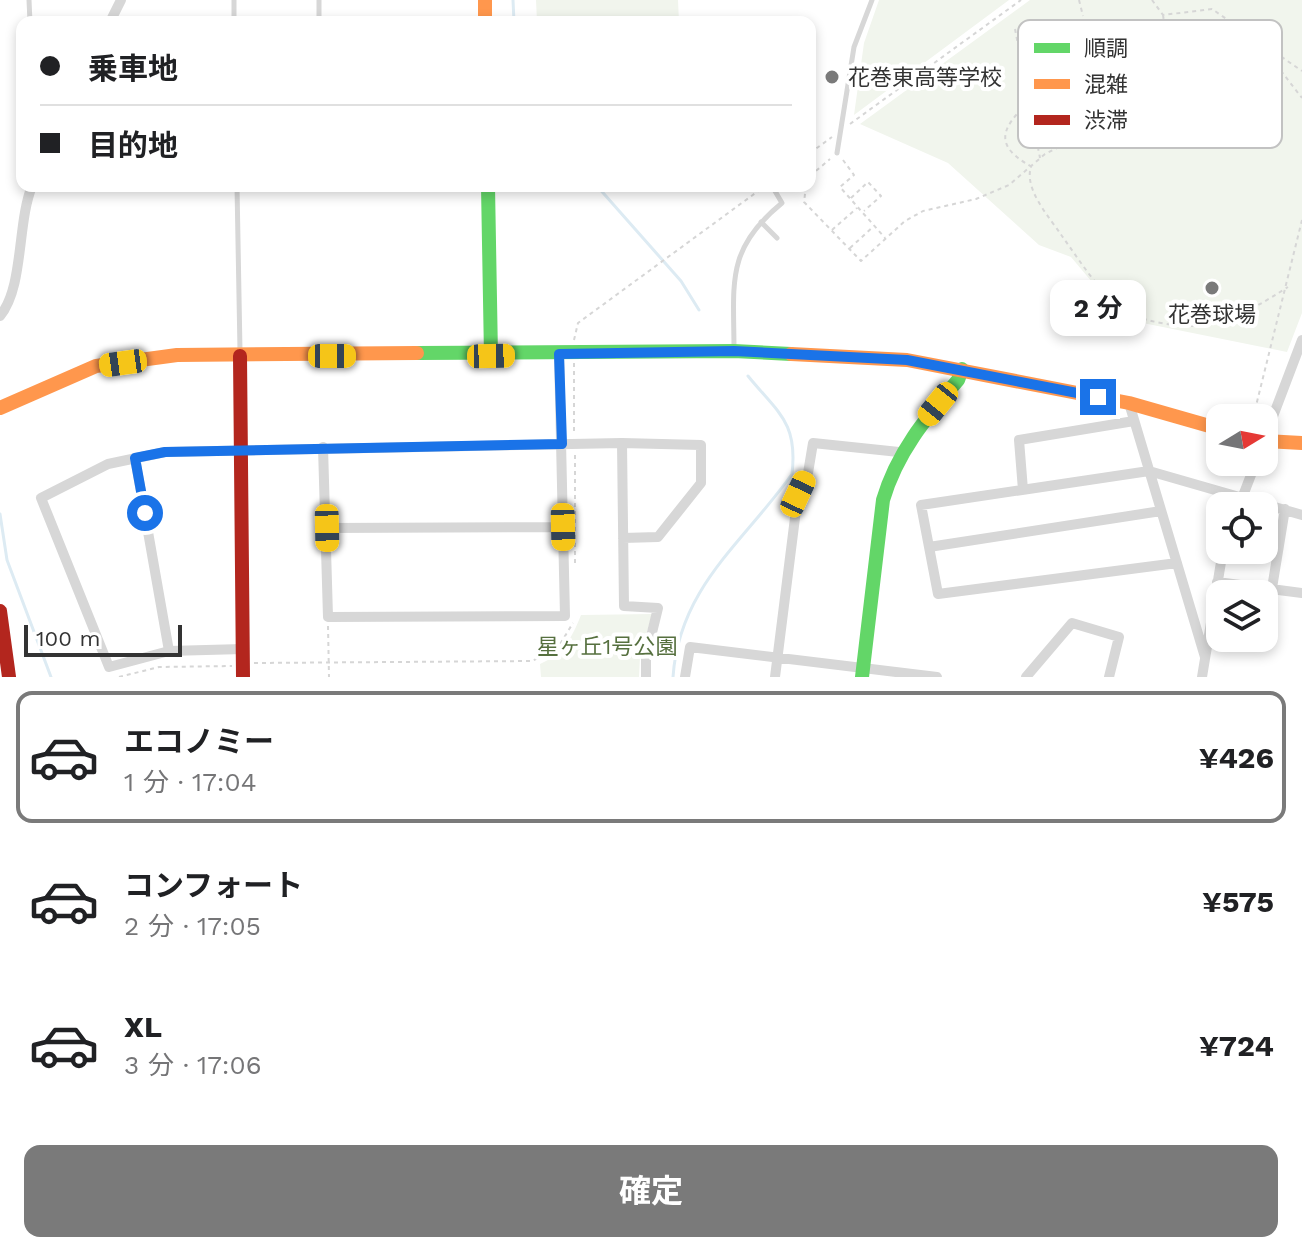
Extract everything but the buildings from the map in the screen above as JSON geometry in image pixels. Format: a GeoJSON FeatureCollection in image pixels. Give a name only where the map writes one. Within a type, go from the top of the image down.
{"type":"FeatureCollection","features":[{"type":"Feature","properties":{"kind":"street"},"geometry":{"type":"LineString","coordinates":[[0,316],[12,287],[25,202],[29,192]]}},
{"type":"Feature","properties":{"kind":"street"},"geometry":{"type":"LineString","coordinates":[[488,192],[491,356]]}},
{"type":"Feature","properties":{"kind":"street"},"geometry":{"type":"LineString","coordinates":[[1278,406],[1299,356],[1302,340]]}},
{"type":"Feature","properties":{"kind":"street"},"geometry":{"type":"LineString","coordinates":[[0,408],[96,366],[177,355],[491,356],[734,351],[894,359],[962,369],[1129,403],[1206,425]]}},
{"type":"Feature","properties":{"kind":"street"},"geometry":{"type":"LineString","coordinates":[[323,447],[328,617],[565,616],[562,444],[566,354]]}},
{"type":"Feature","properties":{"kind":"street"},"geometry":{"type":"LineString","coordinates":[[240,356],[243,671]]}},
{"type":"Feature","properties":{"kind":"street"},"geometry":{"type":"LineString","coordinates":[[862,672],[883,500],[899,452],[958,380],[962,369]]}},
{"type":"Feature","properties":{"kind":"street"},"geometry":{"type":"LineString","coordinates":[[1129,403],[1205,657]]}},
{"type":"Feature","properties":{"kind":"street"},"geometry":{"type":"LineString","coordinates":[[1023,490],[1019,440],[1134,421]]}},
{"type":"Feature","properties":{"kind":"street"},"geometry":{"type":"LineString","coordinates":[[1278,441],[1302,443]]}},
{"type":"Feature","properties":{"kind":"street"},"geometry":{"type":"LineString","coordinates":[[622,443],[624,606],[658,608],[646,657],[646,677]]}},
{"type":"Feature","properties":{"kind":"street"},"geometry":{"type":"LineString","coordinates":[[243,649],[169,651],[109,667],[41,498],[108,464],[165,452],[622,443],[701,445],[701,483],[658,537],[623,538]]}},
{"type":"Feature","properties":{"kind":"street"},"geometry":{"type":"LineString","coordinates":[[775,677],[798,494],[808,473],[813,443],[899,452]]}},
{"type":"Feature","properties":{"kind":"street"},"geometry":{"type":"LineString","coordinates":[[135,458],[169,651]]}},
{"type":"Feature","properties":{"kind":"street"},"geometry":{"type":"LineString","coordinates":[[1177,563],[938,594],[921,505],[1149,471],[1211,492]]}},
{"type":"Feature","properties":{"kind":"street"},"geometry":{"type":"LineString","coordinates":[[1278,508],[1302,515]]}},
{"type":"Feature","properties":{"kind":"street"},"geometry":{"type":"LineString","coordinates":[[1273,580],[1285,509]]}},
{"type":"Feature","properties":{"kind":"street"},"geometry":{"type":"LineString","coordinates":[[929,547],[1161,511]]}},
{"type":"Feature","properties":{"kind":"street"},"geometry":{"type":"LineString","coordinates":[[327,528],[563,527]]}},
{"type":"Feature","properties":{"kind":"street"},"geometry":{"type":"LineString","coordinates":[[1278,589],[1302,593]]}},
{"type":"Feature","properties":{"kind":"street"},"geometry":{"type":"LineString","coordinates":[[0,611],[9,677]]}},
{"type":"Feature","properties":{"kind":"street"},"geometry":{"type":"LineString","coordinates":[[1026,677],[1072,623],[1119,637],[1109,677]]}},
{"type":"Feature","properties":{"kind":"street"},"geometry":{"type":"LineString","coordinates":[[685,677],[690,647],[777,657],[862,672],[937,677]]}},
{"type":"Feature","properties":{"kind":"street"},"geometry":{"type":"LineString","coordinates":[[1202,677],[1206,651]]}},
{"type":"Feature","properties":{"kind":"lane"},"geometry":{"type":"LineString","coordinates":[[837,153],[854,47],[872,0]]}},
{"type":"Feature","properties":{"kind":"lane"},"geometry":{"type":"LineString","coordinates":[[237,192],[240,356]]}},
{"type":"Feature","properties":{"kind":"lane"},"geometry":{"type":"LineString","coordinates":[[734,351],[734,286],[738,260],[749,234],[782,203],[776,192]]}},
{"type":"Feature","properties":{"kind":"lane"},"geometry":{"type":"LineString","coordinates":[[761,222],[777,238]]}},
{"type":"Feature","properties":{"kind":"path"},"geometry":{"type":"LineString","coordinates":[[816,149],[1021,0]]}},
{"type":"Feature","properties":{"kind":"path"},"geometry":{"type":"LineString","coordinates":[[1079,0],[1083,16]]}},
{"type":"Feature","properties":{"kind":"path"},"geometry":{"type":"LineString","coordinates":[[1152,0],[1164,20]]}},
{"type":"Feature","properties":{"kind":"path"},"geometry":{"type":"LineString","coordinates":[[1163,15],[1212,9],[1227,20]]}},
{"type":"Feature","properties":{"kind":"path"},"geometry":{"type":"LineString","coordinates":[[1015,29],[1018,45]]}},
{"type":"Feature","properties":{"kind":"path"},"geometry":{"type":"LineString","coordinates":[[1282,58],[1302,71]]}},
{"type":"Feature","properties":{"kind":"path"},"geometry":{"type":"LineString","coordinates":[[1282,72],[1302,98]]}},
{"type":"Feature","properties":{"kind":"path"},"geometry":{"type":"LineString","coordinates":[[1018,112],[1008,122],[1004,134],[1007,148],[1032,168]]}},
{"type":"Feature","properties":{"kind":"path"},"geometry":{"type":"LineString","coordinates":[[1038,148],[1040,159]]}},
{"type":"Feature","properties":{"kind":"path"},"geometry":{"type":"LineString","coordinates":[[805,192],[804,202],[861,261],[905,221],[923,211],[976,199],[1009,185],[1040,159],[1060,148]]}},
{"type":"Feature","properties":{"kind":"path"},"geometry":{"type":"LineString","coordinates":[[816,171],[837,153],[854,175],[840,187],[886,239]]}},
{"type":"Feature","properties":{"kind":"path"},"geometry":{"type":"LineString","coordinates":[[1032,168],[1029,179],[1037,197],[1086,268],[1102,290],[1138,318],[1202,328],[1258,306],[1288,287]]}},
{"type":"Feature","properties":{"kind":"path"},"geometry":{"type":"LineString","coordinates":[[850,198],[868,182],[881,196],[863,213]]}},
{"type":"Feature","properties":{"kind":"path"},"geometry":{"type":"LineString","coordinates":[[575,578],[575,444],[566,354],[578,323],[757,192]]}},
{"type":"Feature","properties":{"kind":"path"},"geometry":{"type":"LineString","coordinates":[[831,231],[858,207]]}},
{"type":"Feature","properties":{"kind":"path"},"geometry":{"type":"LineString","coordinates":[[1256,404],[1268,350],[1288,287],[1302,220]]}},
{"type":"Feature","properties":{"kind":"path"},"geometry":{"type":"LineString","coordinates":[[850,249],[874,226]]}},
{"type":"Feature","properties":{"kind":"path"},"geometry":{"type":"LineString","coordinates":[[328,617],[329,677]]}},
{"type":"Feature","properties":{"kind":"path"},"geometry":{"type":"LineString","coordinates":[[119,677],[159,667],[243,671],[329,664],[532,661],[557,649],[574,618]]}},
{"type":"Feature","properties":{"kind":"green space"},"geometry":{"type":"Polygon","coordinates":[[[536,0],[678,0],[679,16],[537,16],[536,0]]]}},
{"type":"Feature","properties":{"kind":"green space"},"geometry":{"type":"Polygon","coordinates":[[[879,0],[1009,0],[854,115],[864,43],[879,0]]]}},
{"type":"Feature","properties":{"kind":"green space"},"geometry":{"type":"Polygon","coordinates":[[[1030,0],[1302,0],[1302,313],[1287,352],[1123,319],[1071,257],[1039,245],[948,163],[860,124],[1030,0]]]}},
{"type":"Feature","properties":{"kind":"green space","name":"星ヶ丘1号公園"},"geometry":{"type":"Polygon","coordinates":[[[652,614],[640,657],[639,677],[541,677],[540,664],[566,644],[581,615],[652,614]]]}},
{"type":"Feature","properties":{"kind":"waterway"},"geometry":{"type":"LineString","coordinates":[[513,0],[514,16]]}},
{"type":"Feature","properties":{"kind":"waterway"},"geometry":{"type":"LineString","coordinates":[[602,192],[681,281],[699,310]]}},
{"type":"Feature","properties":{"kind":"waterway"},"geometry":{"type":"LineString","coordinates":[[673,677],[678,645],[687,617],[701,591],[792,474],[789,430],[784,419],[748,376]]}},
{"type":"Feature","properties":{"kind":"waterway"},"geometry":{"type":"LineString","coordinates":[[0,514],[7,560],[51,677]]}},
{"type":"Feature","properties":{"kind":"traffic: fast"},"geometry":{"type":"LineString","coordinates":[[488,192],[491,356]]}},
{"type":"Feature","properties":{"kind":"traffic: fast"},"geometry":{"type":"LineString","coordinates":[[417,353],[734,351],[791,354]]}},
{"type":"Feature","properties":{"kind":"traffic: fast"},"geometry":{"type":"LineString","coordinates":[[862,677],[883,500],[904,451],[958,380],[962,369]]}},
{"type":"Feature","properties":{"kind":"traffic: slow"},"geometry":{"type":"LineString","coordinates":[[485,0],[485,16]]}},
{"type":"Feature","properties":{"kind":"traffic: slow"},"geometry":{"type":"LineString","coordinates":[[0,408],[96,366],[177,355],[417,353]]}},
{"type":"Feature","properties":{"kind":"traffic: slow"},"geometry":{"type":"LineString","coordinates":[[791,354],[907,360],[1129,403],[1206,425]]}},
{"type":"Feature","properties":{"kind":"traffic: slow"},"geometry":{"type":"LineString","coordinates":[[1278,442],[1302,443]]}},
{"type":"Feature","properties":{"kind":"traffic: jam"},"geometry":{"type":"LineString","coordinates":[[240,356],[243,677]]}},
{"type":"Feature","properties":{"kind":"traffic: jam"},"geometry":{"type":"LineString","coordinates":[[0,611],[9,677]]}},
{"type":"Feature","properties":{"kind":"place","name":"花巻東高等学校"},"geometry":{"type":"Point","coordinates":[832,77]}},
{"type":"Feature","properties":{"kind":"place","name":"花巻球場"},"geometry":{"type":"Point","coordinates":[1212,288]}},
{"type":"Feature","properties":{"kind":"route"},"geometry":{"type":"LineString","coordinates":[[145,513],[135,458],[165,452],[562,444],[559,354],[734,351],[907,360],[1098,397]]}}]}
